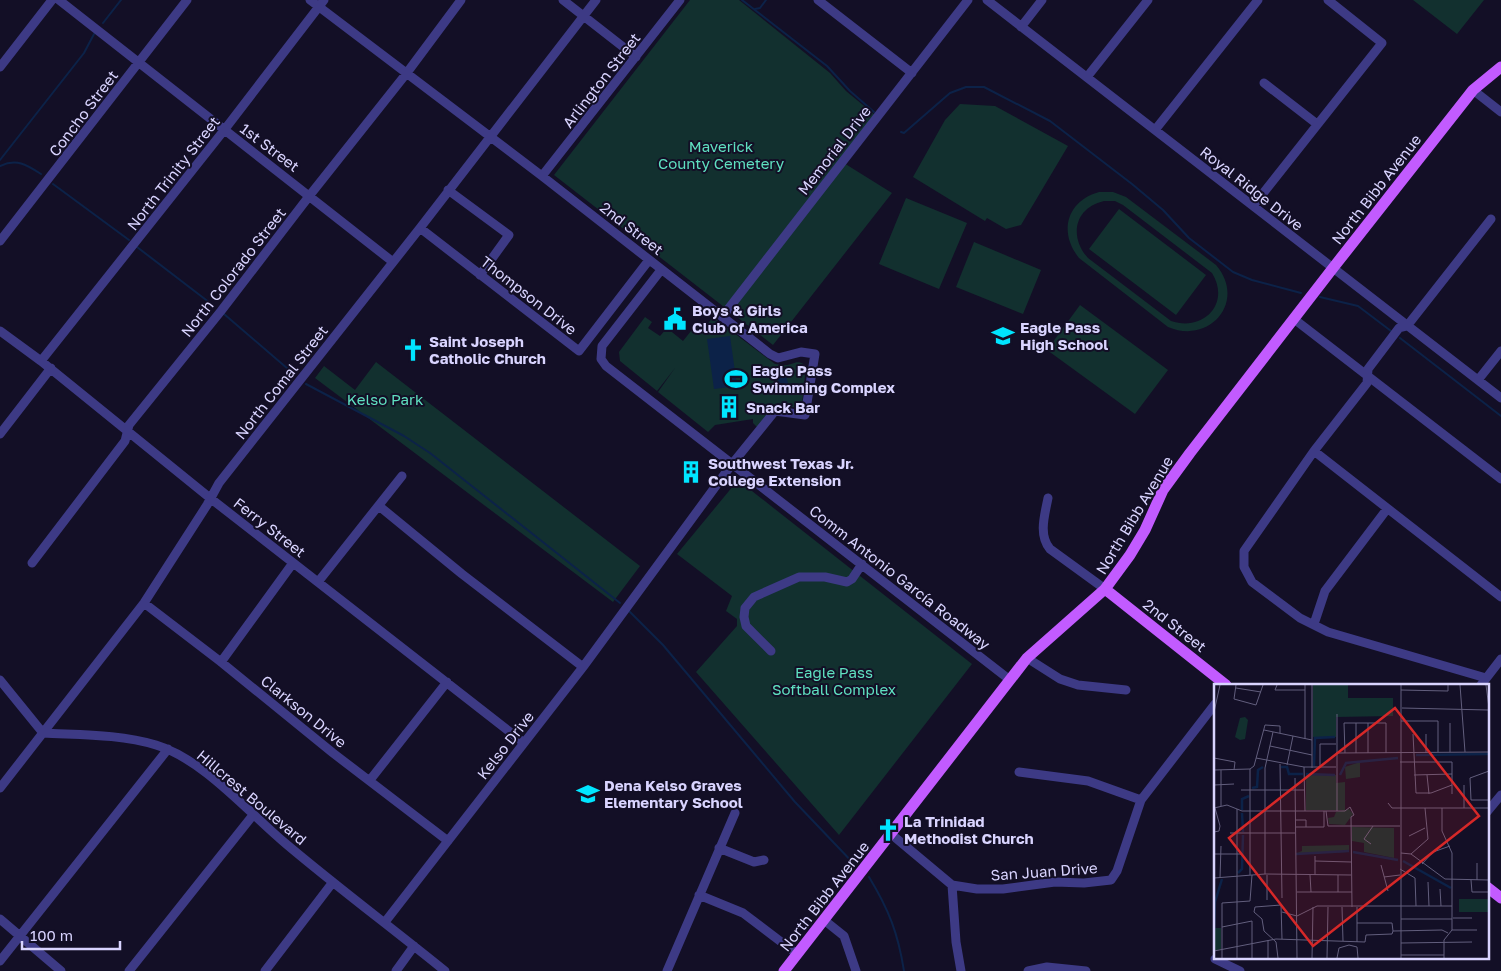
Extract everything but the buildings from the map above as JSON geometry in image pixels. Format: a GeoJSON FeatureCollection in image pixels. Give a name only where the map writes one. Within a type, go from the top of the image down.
{"type":"FeatureCollection","features":[{"type":"Feature","properties":{"kind":"main road","name":"North Bibb Avenue"},"geometry":{"type":"LineString","coordinates":[[784,971],[1027,658],[1105,589],[1130,555],[1145,530],[1163,490],[1332,268],[1473,90],[1501,67]]}},
{"type":"Feature","properties":{"kind":"main road","name":"2nd Street"},"geometry":{"type":"LineString","coordinates":[[1105,589],[1225,684]]}},
{"type":"Feature","properties":{"kind":"main road"},"geometry":{"type":"LineString","coordinates":[[1488,889],[1501,898]]}},
{"type":"Feature","properties":{"kind":"street"},"geometry":{"type":"LineString","coordinates":[[0,67],[52,0]]}},
{"type":"Feature","properties":{"kind":"street","name":"1st Street"},"geometry":{"type":"LineString","coordinates":[[59,0],[310,194],[393,262]]}},
{"type":"Feature","properties":{"kind":"street","name":"Concho Street"},"geometry":{"type":"LineString","coordinates":[[0,241],[187,0]]}},
{"type":"Feature","properties":{"kind":"street","name":"2nd Street"},"geometry":{"type":"LineString","coordinates":[[310,0],[321,3],[406,74],[542,176],[774,356],[782,358],[801,352],[815,354],[805,415],[775,411],[732,464]]}},
{"type":"Feature","properties":{"kind":"street","name":"North Colorado Street"},"geometry":{"type":"LineString","coordinates":[[32,563],[125,441],[129,425],[221,311],[310,194],[406,74],[461,0]]}},
{"type":"Feature","properties":{"kind":"street"},"geometry":{"type":"LineString","coordinates":[[564,0],[636,57]]}},
{"type":"Feature","properties":{"kind":"street","name":"North Comal Street"},"geometry":{"type":"LineString","coordinates":[[0,788],[144,603],[225,476],[596,0]]}},
{"type":"Feature","properties":{"kind":"street","name":"Arlington Street"},"geometry":{"type":"LineString","coordinates":[[542,176],[680,0]]}},
{"type":"Feature","properties":{"kind":"street","name":"Memorial Drive"},"geometry":{"type":"LineString","coordinates":[[722,317],[968,0]]}},
{"type":"Feature","properties":{"kind":"street","name":"Royal Ridge Drive"},"geometry":{"type":"LineString","coordinates":[[987,0],[1501,398]]}},
{"type":"Feature","properties":{"kind":"street"},"geometry":{"type":"LineString","coordinates":[[1021,27],[1042,0]]}},
{"type":"Feature","properties":{"kind":"street"},"geometry":{"type":"LineString","coordinates":[[1086,77],[1148,0]]}},
{"type":"Feature","properties":{"kind":"street"},"geometry":{"type":"LineString","coordinates":[[1155,130],[1258,0]]}},
{"type":"Feature","properties":{"kind":"street"},"geometry":{"type":"LineString","coordinates":[[1253,206],[1382,43],[1328,0]]}},
{"type":"Feature","properties":{"kind":"street"},"geometry":{"type":"LineString","coordinates":[[821,1],[912,73]]}},
{"type":"Feature","properties":{"kind":"street","name":"North Trinity Street"},"geometry":{"type":"LineString","coordinates":[[41,361],[225,129],[321,3]]}},
{"type":"Feature","properties":{"kind":"street"},"geometry":{"type":"LineString","coordinates":[[1264,83],[1318,124]]}},
{"type":"Feature","properties":{"kind":"street"},"geometry":{"type":"LineString","coordinates":[[1473,90],[1501,112]]}},
{"type":"Feature","properties":{"kind":"street"},"geometry":{"type":"LineString","coordinates":[[448,190],[509,235],[480,275]]}},
{"type":"Feature","properties":{"kind":"street"},"geometry":{"type":"LineString","coordinates":[[1491,219],[1408,326],[1399,328],[1368,369],[1367,384],[1314,451],[1244,551],[1244,567],[1252,582],[1300,618],[1328,632],[1484,681],[1501,659]]}},
{"type":"Feature","properties":{"kind":"street","name":"Thompson Drive"},"geometry":{"type":"LineString","coordinates":[[420,228],[579,351],[649,260]]}},
{"type":"Feature","properties":{"kind":"street","name":"Comm Antonio García Roadway"},"geometry":{"type":"LineString","coordinates":[[661,270],[602,346],[601,359],[606,366],[1010,680]]}},
{"type":"Feature","properties":{"kind":"street"},"geometry":{"type":"LineString","coordinates":[[1294,319],[1501,478]]}},
{"type":"Feature","properties":{"kind":"street","name":"Ferry Street"},"geometry":{"type":"LineString","coordinates":[[0,331],[51,368],[210,498],[524,743]]}},
{"type":"Feature","properties":{"kind":"street"},"geometry":{"type":"LineString","coordinates":[[1478,380],[1501,351]]}},
{"type":"Feature","properties":{"kind":"street"},"geometry":{"type":"LineString","coordinates":[[0,434],[51,368]]}},
{"type":"Feature","properties":{"kind":"street"},"geometry":{"type":"LineString","coordinates":[[1314,451],[1501,597]]}},
{"type":"Feature","properties":{"kind":"street","name":"Kelso Drive"},"geometry":{"type":"LineString","coordinates":[[385,922],[583,667],[732,464]]}},
{"type":"Feature","properties":{"kind":"street"},"geometry":{"type":"LineString","coordinates":[[318,582],[402,476]]}},
{"type":"Feature","properties":{"kind":"street"},"geometry":{"type":"LineString","coordinates":[[1048,498],[1043,534],[1044,541],[1050,549],[1105,589]]}},
{"type":"Feature","properties":{"kind":"street"},"geometry":{"type":"LineString","coordinates":[[379,506],[462,574],[583,667]]}},
{"type":"Feature","properties":{"kind":"street"},"geometry":{"type":"LineString","coordinates":[[1314,624],[1325,591],[1387,509]]}},
{"type":"Feature","properties":{"kind":"street"},"geometry":{"type":"LineString","coordinates":[[221,662],[293,562]]}},
{"type":"Feature","properties":{"kind":"street"},"geometry":{"type":"LineString","coordinates":[[771,651],[746,626],[744,608],[754,597],[799,577],[825,577],[847,582],[852,579],[862,564]]}},
{"type":"Feature","properties":{"kind":"street","name":"Clarkson Drive"},"geometry":{"type":"LineString","coordinates":[[144,603],[221,662],[333,753],[448,841]]}},
{"type":"Feature","properties":{"kind":"street"},"geometry":{"type":"LineString","coordinates":[[1027,658],[1060,679],[1078,685],[1126,690]]}},
{"type":"Feature","properties":{"kind":"street"},"geometry":{"type":"LineString","coordinates":[[0,680],[43,733]]}},
{"type":"Feature","properties":{"kind":"street"},"geometry":{"type":"LineString","coordinates":[[370,780],[446,682]]}},
{"type":"Feature","properties":{"kind":"street","name":"San Juan Drive"},"geometry":{"type":"LineString","coordinates":[[952,885],[978,889],[1003,889],[1055,882],[1084,883],[1111,880],[1117,871],[1141,800],[1214,705]]}},
{"type":"Feature","properties":{"kind":"street","name":"Hillcrest Boulevard"},"geometry":{"type":"LineString","coordinates":[[43,733],[106,736],[139,741],[168,749],[180,756],[211,778],[286,844],[445,971]]}},
{"type":"Feature","properties":{"kind":"street"},"geometry":{"type":"LineString","coordinates":[[0,961],[168,749]]}},
{"type":"Feature","properties":{"kind":"street"},"geometry":{"type":"LineString","coordinates":[[1019,772],[1088,781],[1141,800]]}},
{"type":"Feature","properties":{"kind":"street"},"geometry":{"type":"LineString","coordinates":[[1488,811],[1501,795]]}},
{"type":"Feature","properties":{"kind":"street"},"geometry":{"type":"LineString","coordinates":[[667,971],[734,813]]}},
{"type":"Feature","properties":{"kind":"street"},"geometry":{"type":"LineString","coordinates":[[129,971],[252,814]]}},
{"type":"Feature","properties":{"kind":"street"},"geometry":{"type":"LineString","coordinates":[[891,834],[952,885],[956,942],[961,971]]}},
{"type":"Feature","properties":{"kind":"street"},"geometry":{"type":"LineString","coordinates":[[719,848],[754,862],[764,860]]}},
{"type":"Feature","properties":{"kind":"street"},"geometry":{"type":"LineString","coordinates":[[265,971],[333,882]]}},
{"type":"Feature","properties":{"kind":"street"},"geometry":{"type":"LineString","coordinates":[[700,895],[743,913],[797,954]]}},
{"type":"Feature","properties":{"kind":"street"},"geometry":{"type":"LineString","coordinates":[[0,919],[62,971]]}},
{"type":"Feature","properties":{"kind":"street"},"geometry":{"type":"LineString","coordinates":[[824,920],[844,936],[856,971]]}},
{"type":"Feature","properties":{"kind":"street"},"geometry":{"type":"LineString","coordinates":[[396,971],[414,946]]}},
{"type":"Feature","properties":{"kind":"street"},"geometry":{"type":"LineString","coordinates":[[1216,971],[1216,958],[1240,971]]}},
{"type":"Feature","properties":{"kind":"street"},"geometry":{"type":"LineString","coordinates":[[1028,971],[1047,967],[1086,971]]}},
{"type":"Feature","properties":{"kind":"green space","name":"Maverick County Cemetery"},"geometry":{"type":"Polygon","coordinates":[[[690,0],[739,0],[830,73],[846,91],[875,115],[839,160],[892,193],[773,345],[554,175],[690,0]]]}},
{"type":"Feature","properties":{"kind":"green space"},"geometry":{"type":"Polygon","coordinates":[[[1413,0],[1484,0],[1457,34],[1413,0]]]}},
{"type":"Feature","properties":{"kind":"green space"},"geometry":{"type":"Polygon","coordinates":[[[960,104],[995,106],[1068,146],[1021,225],[1006,229],[987,218],[985,221],[913,177],[945,120],[960,104]]]}},
{"type":"Feature","properties":{"kind":"green space"},"geometry":{"type":"Polygon","coordinates":[[[1099,192],[1113,192],[1126,197],[1216,265],[1225,279],[1227,292],[1226,305],[1219,316],[1210,325],[1198,330],[1183,331],[1168,327],[1079,258],[1069,238],[1069,219],[1079,202],[1099,192]],[[1104,201],[1094,205],[1086,210],[1081,217],[1078,224],[1078,241],[1088,258],[1171,321],[1194,322],[1203,319],[1211,313],[1216,305],[1218,295],[1217,284],[1212,273],[1123,205],[1115,201],[1104,201]]]}},
{"type":"Feature","properties":{"kind":"green space"},"geometry":{"type":"Polygon","coordinates":[[[906,198],[967,223],[939,289],[879,264],[906,198]]]}},
{"type":"Feature","properties":{"kind":"green space"},"geometry":{"type":"Polygon","coordinates":[[[1119,209],[1206,275],[1176,315],[1089,249],[1119,209]]]}},
{"type":"Feature","properties":{"kind":"green space"},"geometry":{"type":"Polygon","coordinates":[[[974,242],[1041,270],[1023,314],[956,287],[974,242]]]}},
{"type":"Feature","properties":{"kind":"green space"},"geometry":{"type":"Polygon","coordinates":[[[1080,305],[1168,370],[1135,414],[1047,350],[1080,305]]]}},
{"type":"Feature","properties":{"kind":"green space","name":"Eagle Pass Swimming Complex"},"geometry":{"type":"Polygon","coordinates":[[[645,317],[652,322],[648,328],[660,336],[667,328],[683,341],[699,321],[706,326],[713,317],[775,364],[787,365],[800,362],[806,366],[802,404],[798,407],[775,407],[758,428],[753,423],[753,419],[715,425],[708,432],[658,392],[675,368],[657,391],[620,361],[619,352],[645,317]]]}},
{"type":"Feature","properties":{"kind":"green space","name":"Kelso Park"},"geometry":{"type":"Polygon","coordinates":[[[376,362],[640,566],[613,602],[315,378],[324,366],[355,390],[376,362]]]}},
{"type":"Feature","properties":{"kind":"green space","name":"Eagle Pass Softball Complex"},"geometry":{"type":"Polygon","coordinates":[[[738,480],[972,664],[839,835],[696,672],[737,626],[737,619],[726,611],[732,596],[677,554],[738,480]]]}},
{"type":"Feature","properties":{"kind":"water"},"geometry":{"type":"Polygon","coordinates":[[[730,336],[737,386],[714,389],[707,339],[730,336]]]}},
{"type":"Feature","properties":{"kind":"water"},"geometry":{"type":"Polygon","coordinates":[[[786,375],[789,387],[778,389],[778,377],[786,375]]]}},
{"type":"Feature","properties":{"kind":"waterway"},"geometry":{"type":"LineString","coordinates":[[103,23],[121,0]]}},
{"type":"Feature","properties":{"kind":"waterway"},"geometry":{"type":"LineString","coordinates":[[742,0],[827,66],[850,91],[874,112]]}},
{"type":"Feature","properties":{"kind":"waterway"},"geometry":{"type":"LineString","coordinates":[[755,9],[760,8],[766,0]]}},
{"type":"Feature","properties":{"kind":"waterway"},"geometry":{"type":"LineString","coordinates":[[0,160],[84,53],[94,34]]}},
{"type":"Feature","properties":{"kind":"waterway"},"geometry":{"type":"LineString","coordinates":[[901,132],[904,133],[950,93],[966,87],[984,87],[1050,121],[1132,184],[1163,210],[1189,238],[1233,272],[1252,280],[1301,293]]}},
{"type":"Feature","properties":{"kind":"waterway"},"geometry":{"type":"LineString","coordinates":[[0,166],[17,163],[26,165],[41,174]]}},
{"type":"Feature","properties":{"kind":"waterway"},"geometry":{"type":"LineString","coordinates":[[53,184],[129,240]]}},
{"type":"Feature","properties":{"kind":"waterway"},"geometry":{"type":"LineString","coordinates":[[137,247],[214,306]]}},
{"type":"Feature","properties":{"kind":"waterway"},"geometry":{"type":"LineString","coordinates":[[1320,297],[1358,306],[1391,331]]}},
{"type":"Feature","properties":{"kind":"waterway"},"geometry":{"type":"LineString","coordinates":[[224,314],[295,375]]}},
{"type":"Feature","properties":{"kind":"waterway"},"geometry":{"type":"LineString","coordinates":[[1400,338],[1501,416]]}},
{"type":"Feature","properties":{"kind":"waterway"},"geometry":{"type":"LineString","coordinates":[[306,384],[404,436],[430,453],[620,603]]}},
{"type":"Feature","properties":{"kind":"waterway"},"geometry":{"type":"LineString","coordinates":[[629,611],[663,645],[795,802],[856,866]]}},
{"type":"Feature","properties":{"kind":"waterway"},"geometry":{"type":"LineString","coordinates":[[869,877],[892,922],[904,971]]}},
{"type":"Feature","properties":{"kind":"place","name":"Boys & Girls Club of America"},"geometry":{"type":"Point","coordinates":[675,319]}},
{"type":"Feature","properties":{"kind":"place","name":"Eagle Pass High School"},"geometry":{"type":"Point","coordinates":[1003,336]}},
{"type":"Feature","properties":{"kind":"place","name":"Saint Joseph Catholic Church"},"geometry":{"type":"Point","coordinates":[413,350]}},
{"type":"Feature","properties":{"kind":"place","name":"Eagle Pass Swimming Complex"},"geometry":{"type":"Point","coordinates":[736,379]}},
{"type":"Feature","properties":{"kind":"place","name":"Snack Bar"},"geometry":{"type":"Point","coordinates":[729,407]}},
{"type":"Feature","properties":{"kind":"place","name":"Southwest Texas Jr. College Extension"},"geometry":{"type":"Point","coordinates":[691,472]}},
{"type":"Feature","properties":{"kind":"place","name":"Dena Kelso Graves Elementary School"},"geometry":{"type":"Point","coordinates":[588,794]}},
{"type":"Feature","properties":{"kind":"place","name":"La Trinidad Methodist Church"},"geometry":{"type":"Point","coordinates":[888,830]}}]}
